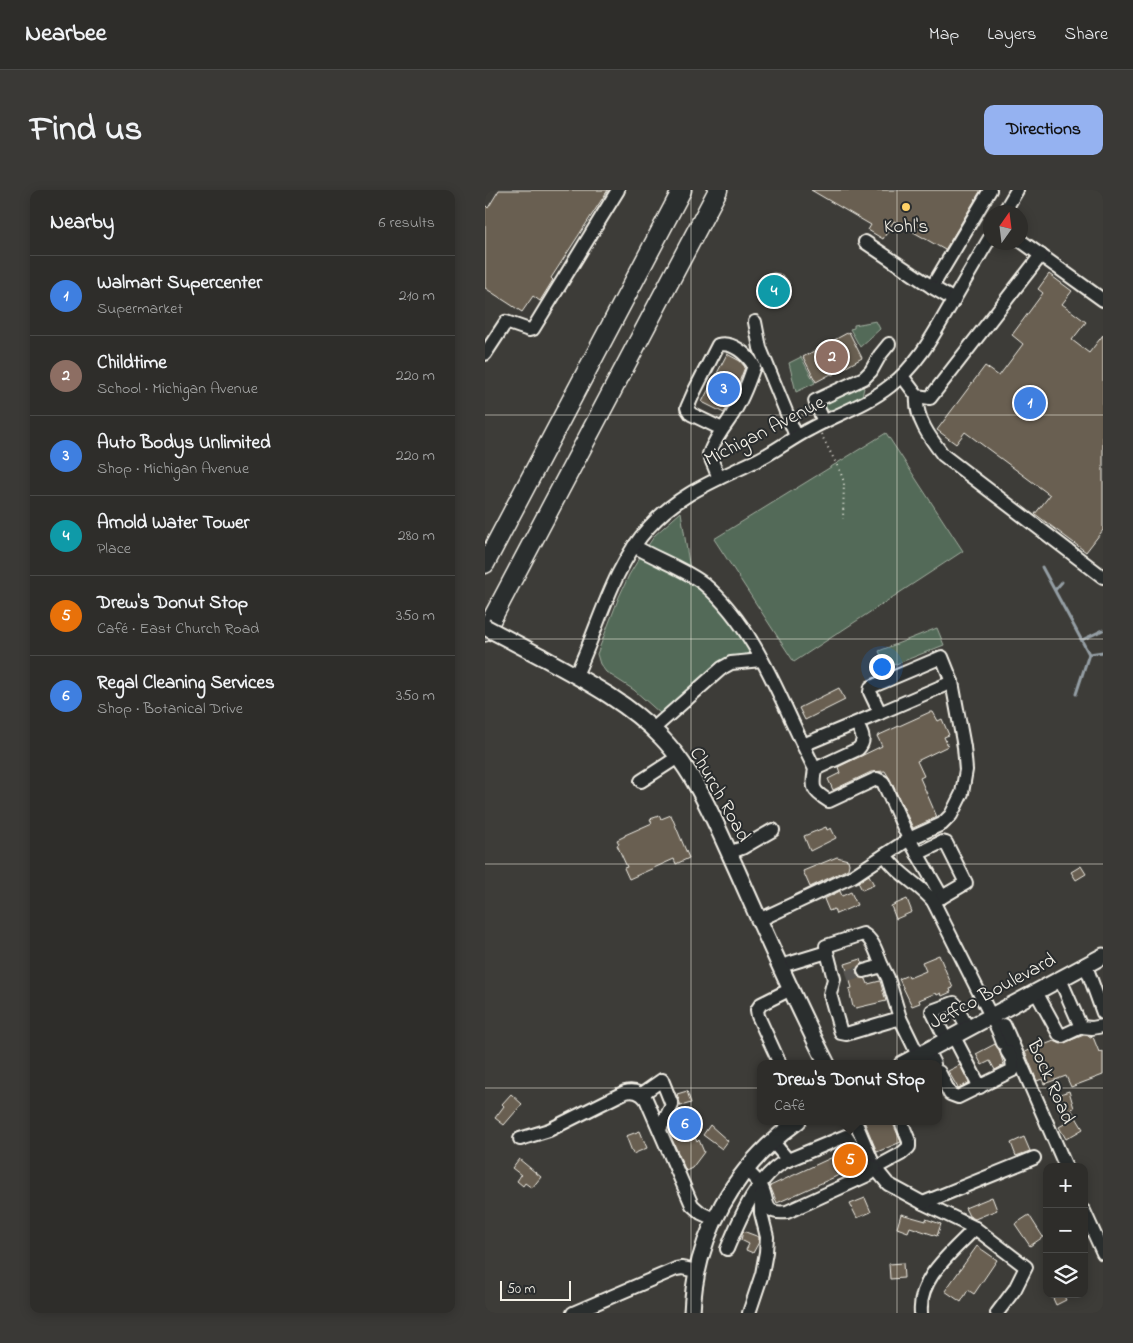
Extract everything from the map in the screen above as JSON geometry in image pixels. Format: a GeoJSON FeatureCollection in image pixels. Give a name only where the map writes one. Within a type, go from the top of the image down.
{"type":"FeatureCollection","features":[{"type":"Feature","properties":{"kind":"highway"},"geometry":{"type":"LineString","coordinates":[[485,564],[682,190]]}},
{"type":"Feature","properties":{"kind":"highway"},"geometry":{"type":"LineString","coordinates":[[485,632],[718,190]]}},
{"type":"Feature","properties":{"kind":"main road","name":"Church Road"},"geometry":{"type":"LineString","coordinates":[[485,627],[576,676],[625,706],[653,729],[678,758],[703,797],[822,1060]]}},
{"type":"Feature","properties":{"kind":"main road","name":"Jeffco Boulevard"},"geometry":{"type":"LineString","coordinates":[[909,1060],[1103,956]]}},
{"type":"Feature","properties":{"kind":"main road"},"geometry":{"type":"LineString","coordinates":[[691,1313],[701,1253],[714,1219],[746,1169],[772,1141],[793,1125]]}},
{"type":"Feature","properties":{"kind":"street"},"geometry":{"type":"LineString","coordinates":[[485,354],[506,322],[529,330],[533,329],[618,190]]}},
{"type":"Feature","properties":{"kind":"street"},"geometry":{"type":"LineString","coordinates":[[932,288],[990,190]]}},
{"type":"Feature","properties":{"kind":"street"},"geometry":{"type":"LineString","coordinates":[[1008,205],[1017,190]]}},
{"type":"Feature","properties":{"kind":"street"},"geometry":{"type":"LineString","coordinates":[[865,242],[932,288],[954,300]]}},
{"type":"Feature","properties":{"kind":"street"},"geometry":{"type":"LineString","coordinates":[[1028,246],[1103,300]]}},
{"type":"Feature","properties":{"kind":"street","name":"Michigan Avenue"},"geometry":{"type":"LineString","coordinates":[[576,676],[619,571],[634,546],[650,526],[666,510],[688,494],[764,457],[796,436],[878,395],[902,376],[926,347],[983,250]]}},
{"type":"Feature","properties":{"kind":"street"},"geometry":{"type":"LineString","coordinates":[[917,396],[930,398],[1041,255]]}},
{"type":"Feature","properties":{"kind":"street"},"geometry":{"type":"LineString","coordinates":[[755,322],[760,348],[796,436]]}},
{"type":"Feature","properties":{"kind":"street"},"geometry":{"type":"LineString","coordinates":[[719,478],[709,454],[721,429],[730,419],[749,381],[754,366],[744,355],[725,343],[718,345],[687,408],[691,414],[721,429]]}},
{"type":"Feature","properties":{"kind":"street"},"geometry":{"type":"LineString","coordinates":[[820,423],[815,401],[866,376],[889,344]]}},
{"type":"Feature","properties":{"kind":"street"},"geometry":{"type":"LineString","coordinates":[[866,376],[878,395]]}},
{"type":"Feature","properties":{"kind":"street"},"geometry":{"type":"LineString","coordinates":[[902,376],[917,396],[916,407],[919,416],[927,432],[943,455],[1103,577]]}},
{"type":"Feature","properties":{"kind":"street"},"geometry":{"type":"LineString","coordinates":[[634,546],[703,583],[734,615],[761,660],[815,769],[813,785],[817,794],[829,800],[874,780],[877,779],[883,782],[937,899],[995,1014],[1004,1046],[1012,1059],[1013,1070],[958,1097],[953,1096],[942,1077]]}},
{"type":"Feature","properties":{"kind":"street"},"geometry":{"type":"LineString","coordinates":[[759,920],[853,876],[909,840],[947,820],[954,810],[963,793],[966,779],[965,754],[952,682],[944,659],[940,656],[870,689],[881,713]]}},
{"type":"Feature","properties":{"kind":"street"},"geometry":{"type":"LineString","coordinates":[[653,729],[722,668],[731,663],[761,660]]}},
{"type":"Feature","properties":{"kind":"street"},"geometry":{"type":"LineString","coordinates":[[803,745],[857,724],[952,682]]}},
{"type":"Feature","properties":{"kind":"street"},"geometry":{"type":"LineString","coordinates":[[815,769],[863,745],[863,738],[857,724]]}},
{"type":"Feature","properties":{"kind":"street"},"geometry":{"type":"LineString","coordinates":[[641,781],[678,758]]}},
{"type":"Feature","properties":{"kind":"street"},"geometry":{"type":"LineString","coordinates":[[729,853],[742,848],[773,830]]}},
{"type":"Feature","properties":{"kind":"street"},"geometry":{"type":"LineString","coordinates":[[917,854],[946,842],[966,883],[937,899]]}},
{"type":"Feature","properties":{"kind":"street"},"geometry":{"type":"LineString","coordinates":[[885,855],[891,865],[937,899]]}},
{"type":"Feature","properties":{"kind":"street"},"geometry":{"type":"LineString","coordinates":[[900,1018],[846,1034],[841,1033],[830,994],[834,979],[826,946],[863,934],[867,936],[873,944],[888,978],[900,1018],[922,1052],[930,1060]]}},
{"type":"Feature","properties":{"kind":"street"},"geometry":{"type":"LineString","coordinates":[[781,966],[827,952]]}},
{"type":"Feature","properties":{"kind":"street"},"geometry":{"type":"LineString","coordinates":[[864,971],[882,966]]}},
{"type":"Feature","properties":{"kind":"street"},"geometry":{"type":"LineString","coordinates":[[1086,966],[1099,988],[1103,1013]]}},
{"type":"Feature","properties":{"kind":"street"},"geometry":{"type":"LineString","coordinates":[[834,979],[847,976]]}},
{"type":"Feature","properties":{"kind":"street"},"geometry":{"type":"LineString","coordinates":[[1060,979],[1081,1026]]}},
{"type":"Feature","properties":{"kind":"street"},"geometry":{"type":"LineString","coordinates":[[778,1060],[757,1010],[761,1004],[791,989]]}},
{"type":"Feature","properties":{"kind":"street"},"geometry":{"type":"LineString","coordinates":[[1036,992],[1059,1034],[1062,1036],[1081,1026],[1092,1028],[1103,1026]]}},
{"type":"Feature","properties":{"kind":"street"},"geometry":{"type":"LineString","coordinates":[[967,1028],[954,1003],[933,1011],[979,1086]]}},
{"type":"Feature","properties":{"kind":"street","name":"Bock Road"},"geometry":{"type":"LineString","coordinates":[[995,1014],[1064,1163]]}},
{"type":"Feature","properties":{"kind":"street"},"geometry":{"type":"LineString","coordinates":[[642,1094],[662,1080],[672,1105],[660,1130]]}},
{"type":"Feature","properties":{"kind":"street"},"geometry":{"type":"LineString","coordinates":[[520,1139],[549,1130],[625,1092],[631,1091],[642,1094],[646,1099],[693,1205],[701,1213],[714,1219]]}},
{"type":"Feature","properties":{"kind":"street"},"geometry":{"type":"LineString","coordinates":[[857,1125],[875,1168],[888,1184],[975,1228],[1026,1267],[1015,1289],[997,1313]]}},
{"type":"Feature","properties":{"kind":"street"},"geometry":{"type":"LineString","coordinates":[[746,1169],[760,1185],[771,1211],[778,1213],[787,1212],[870,1174],[875,1168],[901,1154],[909,1147],[909,1141],[903,1125]]}},
{"type":"Feature","properties":{"kind":"street"},"geometry":{"type":"LineString","coordinates":[[727,1249],[738,1221],[760,1185],[779,1164],[846,1136],[863,1162],[875,1168]]}},
{"type":"Feature","properties":{"kind":"street"},"geometry":{"type":"LineString","coordinates":[[772,1141],[787,1160]]}},
{"type":"Feature","properties":{"kind":"street"},"geometry":{"type":"LineString","coordinates":[[923,1203],[1034,1158]]}},
{"type":"Feature","properties":{"kind":"street"},"geometry":{"type":"LineString","coordinates":[[749,1313],[761,1274],[767,1244],[761,1213],[760,1185]]}},
{"type":"Feature","properties":{"kind":"street"},"geometry":{"type":"LineString","coordinates":[[1088,1220],[1103,1253]]}},
{"type":"Feature","properties":{"kind":"street"},"geometry":{"type":"LineString","coordinates":[[921,1313],[924,1290],[930,1277],[975,1228]]}},
{"type":"Feature","properties":{"kind":"street"},"geometry":{"type":"LineString","coordinates":[[573,1313],[676,1269],[682,1268],[697,1271]]}},
{"type":"Feature","properties":{"kind":"path"},"geometry":{"type":"LineString","coordinates":[[820,423],[844,482],[843,518]]}},
{"type":"Feature","properties":{"kind":"green space"},"geometry":{"type":"Polygon","coordinates":[[[876,321],[880,329],[860,347],[850,329],[854,328],[854,325],[876,321]]]}},
{"type":"Feature","properties":{"kind":"green space"},"geometry":{"type":"Polygon","coordinates":[[[801,357],[815,383],[796,392],[789,363],[801,357]]]}},
{"type":"Feature","properties":{"kind":"green space"},"geometry":{"type":"Polygon","coordinates":[[[861,386],[864,388],[862,396],[835,409],[828,410],[824,407],[825,403],[861,386]]]}},
{"type":"Feature","properties":{"kind":"green space"},"geometry":{"type":"Polygon","coordinates":[[[886,433],[963,551],[794,662],[714,539],[886,433]]]}},
{"type":"Feature","properties":{"kind":"green space"},"geometry":{"type":"Polygon","coordinates":[[[681,512],[690,570],[647,547],[655,535],[681,512]]]}},
{"type":"Feature","properties":{"kind":"green space"},"geometry":{"type":"Polygon","coordinates":[[[640,557],[687,579],[707,593],[736,628],[752,657],[661,714],[634,690],[606,672],[600,664],[597,654],[619,597],[640,557]]]}},
{"type":"Feature","properties":{"kind":"green space"},"geometry":{"type":"Polygon","coordinates":[[[937,628],[944,645],[886,668],[879,651],[937,628]]]}},
{"type":"Feature","properties":{"kind":"building"},"geometry":{"type":"Polygon","coordinates":[[[499,190],[608,190],[551,278],[553,280],[540,301],[533,296],[522,312],[485,288],[485,205],[488,208],[499,190]]]}},
{"type":"Feature","properties":{"kind":"building","name":"Kohl's"},"geometry":{"type":"Polygon","coordinates":[[[811,190],[981,190],[945,250],[894,221],[883,239],[868,230],[871,225],[811,190]]]}},
{"type":"Feature","properties":{"kind":"building"},"geometry":{"type":"Polygon","coordinates":[[[774,273],[786,277],[790,289],[786,301],[774,305],[762,301],[758,289],[762,277],[774,273]]]}},
{"type":"Feature","properties":{"kind":"building"},"geometry":{"type":"Polygon","coordinates":[[[1049,274],[1072,291],[1062,304],[1086,322],[1072,340],[1089,353],[1103,335],[1103,530],[1086,552],[1035,514],[1050,495],[965,432],[956,444],[937,430],[985,366],[999,376],[1023,344],[1012,335],[1043,293],[1038,289],[1049,274]]]}},
{"type":"Feature","properties":{"kind":"building"},"geometry":{"type":"Polygon","coordinates":[[[849,332],[862,358],[816,382],[803,357],[849,332]]]}},
{"type":"Feature","properties":{"kind":"building"},"geometry":{"type":"Polygon","coordinates":[[[727,354],[740,361],[745,367],[724,413],[702,402],[727,354]]]}},
{"type":"Feature","properties":{"kind":"building"},"geometry":{"type":"Polygon","coordinates":[[[839,688],[845,700],[805,720],[799,708],[839,688]]]}},
{"type":"Feature","properties":{"kind":"building"},"geometry":{"type":"Polygon","coordinates":[[[933,712],[938,721],[942,719],[949,735],[944,737],[948,746],[917,761],[924,776],[920,778],[937,817],[913,828],[885,771],[871,772],[833,790],[828,779],[840,773],[838,767],[882,746],[877,736],[933,712]]]}},
{"type":"Feature","properties":{"kind":"building"},"geometry":{"type":"Polygon","coordinates":[[[671,815],[689,858],[676,864],[674,859],[629,879],[624,868],[627,867],[617,845],[619,844],[617,840],[652,823],[650,819],[659,816],[661,819],[671,815]]]}},
{"type":"Feature","properties":{"kind":"building"},"geometry":{"type":"Polygon","coordinates":[[[826,827],[827,830],[831,828],[836,838],[810,851],[804,836],[826,827]]]}},
{"type":"Feature","properties":{"kind":"building"},"geometry":{"type":"Polygon","coordinates":[[[837,857],[848,860],[848,869],[810,887],[803,871],[837,857]]]}},
{"type":"Feature","properties":{"kind":"building"},"geometry":{"type":"Polygon","coordinates":[[[1081,866],[1086,874],[1076,880],[1071,872],[1081,866]]]}},
{"type":"Feature","properties":{"kind":"building"},"geometry":{"type":"Polygon","coordinates":[[[869,875],[874,885],[862,890],[858,882],[869,875]]]}},
{"type":"Feature","properties":{"kind":"building"},"geometry":{"type":"Polygon","coordinates":[[[840,891],[842,896],[851,892],[857,905],[836,914],[834,909],[829,911],[824,899],[840,891]]]}},
{"type":"Feature","properties":{"kind":"building"},"geometry":{"type":"Polygon","coordinates":[[[907,899],[912,912],[896,919],[891,906],[907,899]]]}},
{"type":"Feature","properties":{"kind":"building"},"geometry":{"type":"Polygon","coordinates":[[[939,955],[953,988],[950,989],[951,992],[942,996],[941,993],[937,995],[936,993],[919,1000],[920,1003],[912,1006],[899,979],[908,975],[909,978],[926,971],[922,962],[939,955]]]}},
{"type":"Feature","properties":{"kind":"building"},"geometry":{"type":"Polygon","coordinates":[[[861,959],[862,963],[856,969],[858,976],[866,979],[868,984],[880,981],[886,1001],[856,1008],[853,1007],[849,989],[852,988],[845,964],[861,959]]]}},
{"type":"Feature","properties":{"kind":"building"},"geometry":{"type":"Polygon","coordinates":[[[1084,1035],[1090,1038],[1093,1037],[1099,1052],[1103,1051],[1103,1075],[1071,1087],[1066,1076],[1044,1084],[1042,1079],[1037,1081],[1025,1052],[1054,1041],[1061,1044],[1084,1035]]]}},
{"type":"Feature","properties":{"kind":"building"},"geometry":{"type":"Polygon","coordinates":[[[995,1044],[1004,1065],[995,1070],[990,1061],[982,1065],[976,1054],[995,1044]]]}},
{"type":"Feature","properties":{"kind":"building"},"geometry":{"type":"Polygon","coordinates":[[[960,1065],[969,1083],[958,1088],[948,1071],[960,1065]]]}},
{"type":"Feature","properties":{"kind":"building"},"geometry":{"type":"Polygon","coordinates":[[[687,1091],[691,1103],[681,1106],[677,1094],[687,1091]]]}},
{"type":"Feature","properties":{"kind":"building"},"geometry":{"type":"Polygon","coordinates":[[[1069,1091],[1074,1108],[1071,1109],[1083,1129],[1066,1139],[1059,1127],[1066,1123],[1057,1095],[1069,1091]]]}},
{"type":"Feature","properties":{"kind":"building"},"geometry":{"type":"Polygon","coordinates":[[[511,1094],[522,1104],[504,1125],[495,1118],[504,1106],[502,1104],[511,1094]]]}},
{"type":"Feature","properties":{"kind":"building"},"geometry":{"type":"Polygon","coordinates":[[[686,1117],[697,1142],[699,1140],[704,1152],[692,1168],[686,1171],[668,1130],[672,1123],[686,1117]]]}},
{"type":"Feature","properties":{"kind":"building"},"geometry":{"type":"Polygon","coordinates":[[[710,1125],[728,1141],[722,1149],[703,1135],[710,1125]]]}},
{"type":"Feature","properties":{"kind":"building"},"geometry":{"type":"Polygon","coordinates":[[[866,1125],[894,1125],[901,1142],[877,1152],[866,1125]]]}},
{"type":"Feature","properties":{"kind":"building"},"geometry":{"type":"Polygon","coordinates":[[[640,1131],[647,1148],[633,1154],[626,1136],[640,1131]]]}},
{"type":"Feature","properties":{"kind":"building"},"geometry":{"type":"Polygon","coordinates":[[[1024,1137],[1030,1151],[1016,1156],[1011,1143],[1024,1137]]]}},
{"type":"Feature","properties":{"kind":"building"},"geometry":{"type":"Polygon","coordinates":[[[846,1151],[857,1167],[777,1203],[770,1186],[846,1151]]]}},
{"type":"Feature","properties":{"kind":"building"},"geometry":{"type":"Polygon","coordinates":[[[519,1159],[541,1177],[532,1188],[525,1183],[523,1186],[517,1181],[521,1175],[512,1168],[519,1159]]]}},
{"type":"Feature","properties":{"kind":"building"},"geometry":{"type":"Polygon","coordinates":[[[992,1197],[997,1210],[975,1219],[969,1216],[965,1208],[992,1197]]]}},
{"type":"Feature","properties":{"kind":"building"},"geometry":{"type":"Polygon","coordinates":[[[865,1198],[871,1212],[857,1218],[850,1204],[865,1198]]]}},
{"type":"Feature","properties":{"kind":"building"},"geometry":{"type":"Polygon","coordinates":[[[901,1214],[941,1224],[937,1236],[910,1227],[908,1232],[897,1228],[901,1214]]]}},
{"type":"Feature","properties":{"kind":"building"},"geometry":{"type":"Polygon","coordinates":[[[1029,1215],[1043,1237],[1030,1246],[1015,1224],[1029,1215]]]}},
{"type":"Feature","properties":{"kind":"building"},"geometry":{"type":"Polygon","coordinates":[[[743,1231],[759,1237],[759,1242],[753,1253],[746,1250],[749,1244],[741,1240],[743,1231]]]}},
{"type":"Feature","properties":{"kind":"building"},"geometry":{"type":"Polygon","coordinates":[[[977,1246],[997,1260],[974,1294],[968,1290],[961,1302],[945,1291],[977,1246]]]}},
{"type":"Feature","properties":{"kind":"building"},"geometry":{"type":"Polygon","coordinates":[[[903,1263],[904,1278],[890,1279],[889,1264],[903,1263]]]}},
{"type":"Feature","properties":{"kind":"building"},"geometry":{"type":"Polygon","coordinates":[[[1053,1298],[1065,1298],[1066,1300],[1056,1305],[1053,1298]]]}},
{"type":"Feature","properties":{"kind":"waterway"},"geometry":{"type":"LineString","coordinates":[[1042,567],[1089,654],[1076,694]]}},
{"type":"Feature","properties":{"kind":"waterway"},"geometry":{"type":"LineString","coordinates":[[1055,590],[1062,582]]}},
{"type":"Feature","properties":{"kind":"waterway"},"geometry":{"type":"LineString","coordinates":[[1082,640],[1103,630]]}},
{"type":"Feature","properties":{"kind":"waterway"},"geometry":{"type":"LineString","coordinates":[[1089,654],[1103,652]]}},
{"type":"Feature","properties":{"kind":"tunnel"},"geometry":{"type":"LineString","coordinates":[[847,976],[864,971]]}},
{"type":"Feature","properties":{"kind":"place","name":"Kohl's"},"geometry":{"type":"Point","coordinates":[906,207]}},
{"type":"Feature","properties":{"kind":"place","name":"Arnold Water Tower"},"geometry":{"type":"Point","coordinates":[774,291]}},
{"type":"Feature","properties":{"kind":"place","name":"Childtime"},"geometry":{"type":"Point","coordinates":[832,357]}},
{"type":"Feature","properties":{"kind":"place","name":"Auto Bodys Unlimited"},"geometry":{"type":"Point","coordinates":[724,389]}},
{"type":"Feature","properties":{"kind":"place","name":"Walmart Supercenter"},"geometry":{"type":"Point","coordinates":[1030,403]}},
{"type":"Feature","properties":{"kind":"place","name":"Regal Cleaning Services"},"geometry":{"type":"Point","coordinates":[685,1124]}},
{"type":"Feature","properties":{"kind":"place","name":"Drew's Donut Stop"},"geometry":{"type":"Point","coordinates":[850,1160]}}]}
